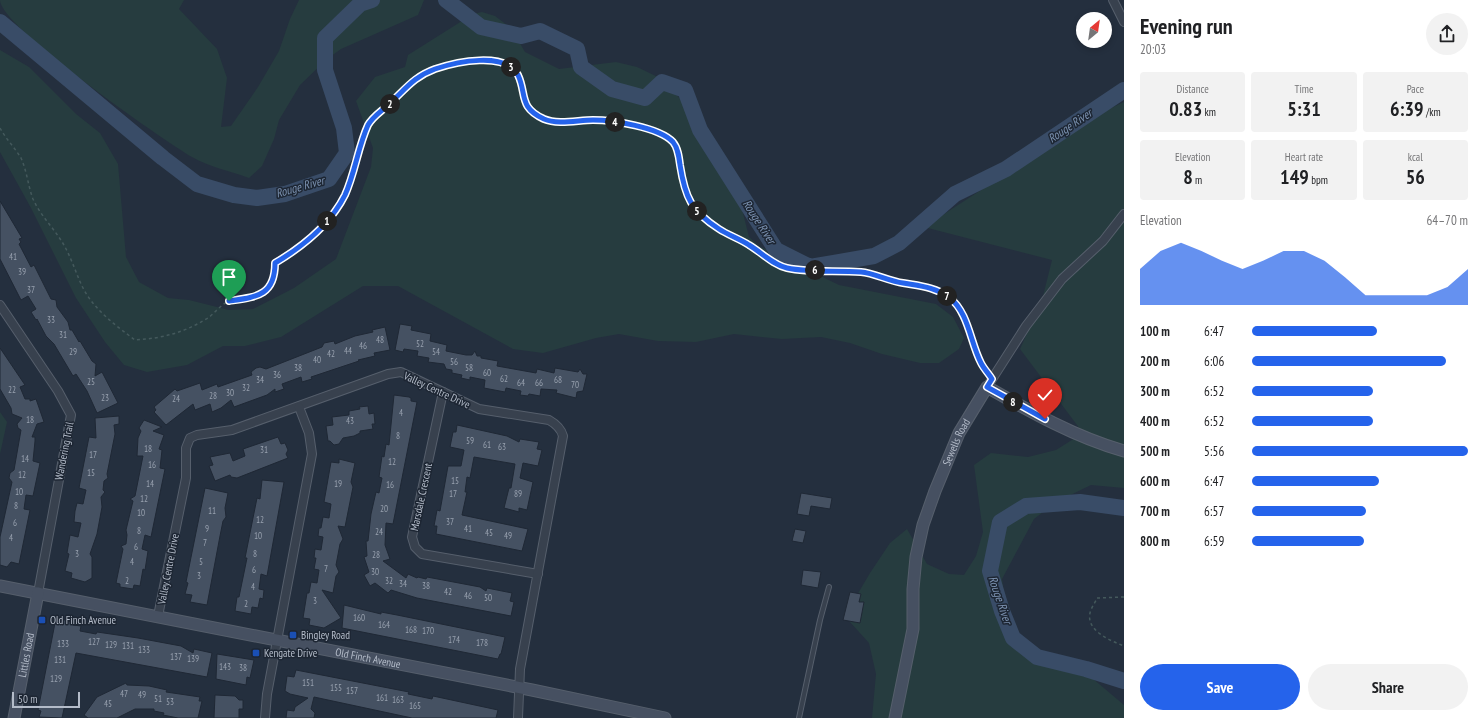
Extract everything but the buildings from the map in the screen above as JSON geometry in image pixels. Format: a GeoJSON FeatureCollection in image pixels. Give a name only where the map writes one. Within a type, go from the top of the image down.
{"type":"FeatureCollection","features":[{"type":"Feature","properties":{"kind":"street"},"geometry":{"type":"LineString","coordinates":[[1113,0],[1124,22]]}},
{"type":"Feature","properties":{"kind":"street","name":"Sewells Road"},"geometry":{"type":"LineString","coordinates":[[895,718],[913,629],[913,589],[916,557],[934,491],[959,433],[1026,326],[1062,279],[1103,242],[1124,214]]}},
{"type":"Feature","properties":{"kind":"street","name":"Wandering Trail"},"geometry":{"type":"LineString","coordinates":[[0,305],[58,391],[71,415],[38,593]]}},
{"type":"Feature","properties":{"kind":"street","name":"Valley Centre Drive"},"geometry":{"type":"LineString","coordinates":[[158,616],[186,478],[186,448],[188,440],[197,435],[232,430],[394,372],[407,374],[479,409],[549,420],[558,426],[562,432],[563,436],[519,673],[520,688],[518,718]]}},
{"type":"Feature","properties":{"kind":"street"},"geometry":{"type":"LineString","coordinates":[[990,383],[1074,433],[1101,445],[1124,451]]}},
{"type":"Feature","properties":{"kind":"street","name":"Marsdale Crescent"},"geometry":{"type":"LineString","coordinates":[[443,392],[412,537],[415,547],[422,554],[538,574]]}},
{"type":"Feature","properties":{"kind":"street"},"geometry":{"type":"LineString","coordinates":[[265,718],[267,694],[312,454],[309,433],[299,407]]}},
{"type":"Feature","properties":{"kind":"street","name":"Old Finch Avenue"},"geometry":{"type":"LineString","coordinates":[[0,586],[158,616],[665,718]]}},
{"type":"Feature","properties":{"kind":"street","name":"Littles Road"},"geometry":{"type":"LineString","coordinates":[[14,718],[38,593]]}},
{"type":"Feature","properties":{"kind":"lane"},"geometry":{"type":"LineString","coordinates":[[799,718],[820,620],[829,587]]}},
{"type":"Feature","properties":{"kind":"path"},"geometry":{"type":"LineString","coordinates":[[0,128],[20,158],[29,179],[33,199],[50,227],[63,243],[82,287],[96,308],[135,340],[160,338],[176,334],[210,316],[229,301],[249,298],[264,292],[275,277],[275,263],[299,248],[334,211],[344,196],[369,124],[414,79],[435,69],[460,63],[489,60],[502,63],[514,69],[519,77],[523,98],[528,107],[546,119],[620,122],[667,137],[674,142],[678,151],[683,185],[690,203],[705,220],[785,268],[865,272],[883,279],[927,286],[938,290],[952,299],[963,313],[981,365],[990,383]]}},
{"type":"Feature","properties":{"kind":"path"},"geometry":{"type":"LineString","coordinates":[[1124,597],[1097,598],[1090,614],[1092,626],[1105,638],[1124,646]]}},
{"type":"Feature","properties":{"kind":"green space"},"geometry":{"type":"Polygon","coordinates":[[[0,0],[184,0],[179,9],[217,49],[227,78],[221,127],[231,126],[258,87],[279,51],[290,19],[299,0],[424,0],[418,15],[341,49],[327,59],[300,85],[279,120],[274,139],[262,166],[249,178],[192,157],[119,107],[53,57],[26,34],[7,14],[0,0]]]}},
{"type":"Feature","properties":{"kind":"green space"},"geometry":{"type":"Polygon","coordinates":[[[482,12],[495,16],[511,28],[525,52],[559,69],[616,62],[637,67],[662,79],[682,101],[711,157],[740,201],[749,237],[759,246],[839,285],[936,304],[953,317],[964,338],[959,349],[939,363],[920,363],[882,354],[850,343],[821,337],[782,339],[734,334],[696,342],[658,341],[619,334],[596,338],[543,353],[513,349],[398,286],[363,286],[281,337],[245,346],[223,346],[187,365],[147,372],[124,365],[105,342],[76,298],[31,208],[0,152],[0,50],[29,67],[76,114],[100,133],[118,164],[126,257],[139,282],[168,298],[189,300],[229,310],[253,309],[294,288],[336,259],[371,167],[373,148],[356,101],[375,77],[405,67],[408,55],[473,14],[482,12]]]}},
{"type":"Feature","properties":{"kind":"green space"},"geometry":{"type":"Polygon","coordinates":[[[1124,102],[1124,488],[1091,485],[1056,502],[1034,519],[1002,579],[1008,626],[1014,643],[1020,648],[1062,663],[1092,678],[1124,705],[1124,718],[872,718],[876,674],[869,643],[850,622],[850,607],[890,543],[907,529],[927,564],[949,574],[964,575],[976,556],[983,532],[974,465],[991,453],[1028,457],[1056,450],[1083,433],[1020,349],[1042,300],[1052,260],[920,226],[935,220],[1098,114],[1124,102]]]}},
{"type":"Feature","properties":{"kind":"green space"},"geometry":{"type":"Polygon","coordinates":[[[0,412],[7,422],[0,454],[0,412]]]}},
{"type":"Feature","properties":{"kind":"waterway","name":"Rouge River"},"geometry":{"type":"LineString","coordinates":[[0,22],[163,158],[197,184],[234,195],[257,198],[285,194],[329,179],[347,153],[344,128],[325,70],[325,38],[360,4],[372,0]]}},
{"type":"Feature","properties":{"kind":"waterway","name":"Rouge River"},"geometry":{"type":"LineString","coordinates":[[446,0],[481,27],[521,36],[540,31],[577,49],[581,67],[612,89],[645,98],[662,82],[685,90],[700,130],[776,250],[810,267],[874,256],[899,243],[955,194],[1006,169],[1124,90]]}},
{"type":"Feature","properties":{"kind":"waterway","name":"Rouge River"},"geometry":{"type":"LineString","coordinates":[[1124,508],[1080,502],[1026,506],[1000,522],[990,571],[1002,611],[1013,638],[1037,657],[1086,669],[1124,681]]}},
{"type":"Feature","properties":{"kind":"place","name":"Old Finch Avenue"},"geometry":{"type":"Point","coordinates":[42,620]}},
{"type":"Feature","properties":{"kind":"place","name":"Bingley Road"},"geometry":{"type":"Point","coordinates":[293,635]}},
{"type":"Feature","properties":{"kind":"place","name":"Kengate Drive"},"geometry":{"type":"Point","coordinates":[256,653]}},
{"type":"Feature","properties":{"kind":"route"},"geometry":{"type":"LineString","coordinates":[[229,301],[249,298],[264,292],[275,277],[275,263],[299,248],[327,220],[344,196],[369,124],[375,116],[392,102],[401,91],[414,79],[435,69],[476,60],[489,60],[502,63],[514,69],[519,77],[523,98],[528,107],[534,113],[546,119],[555,121],[596,120],[620,122],[653,131],[667,137],[674,142],[678,151],[683,185],[690,203],[705,220],[785,268],[865,272],[883,279],[927,286],[938,290],[952,299],[963,313],[981,365],[992,379],[987,387],[1045,419]]}}]}
